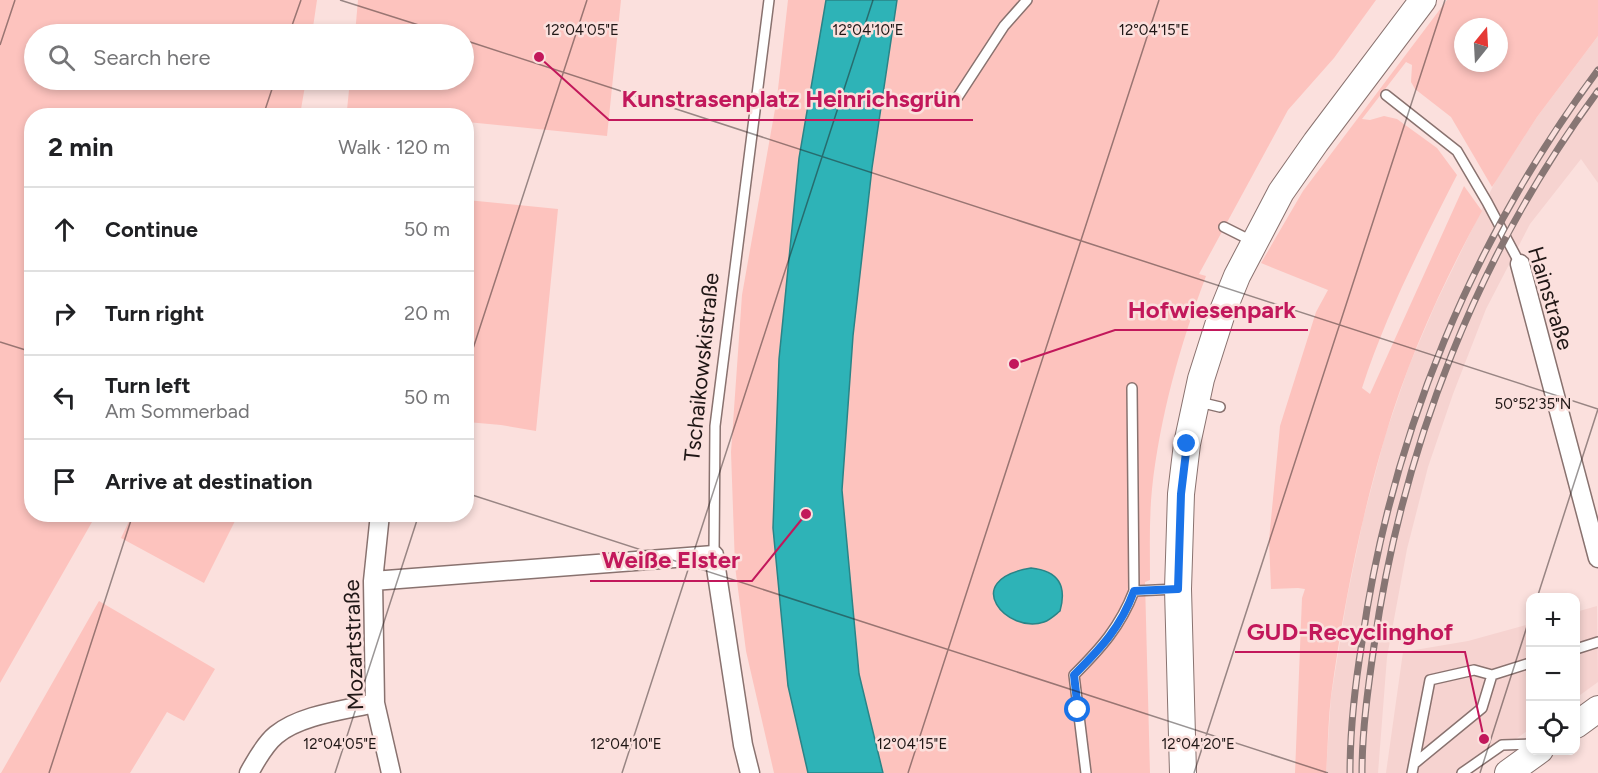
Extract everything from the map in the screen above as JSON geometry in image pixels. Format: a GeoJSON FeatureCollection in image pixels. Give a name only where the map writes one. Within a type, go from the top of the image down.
{"type":"FeatureCollection","features":[{"type":"Feature","properties":{"kind":"main road"},"geometry":{"type":"LineString","coordinates":[[1183,773],[1178,589],[1181,494],[1187,444],[1208,404],[1222,314],[1254,242],[1281,192],[1423,0]]}},
{"type":"Feature","properties":{"kind":"main road"},"geometry":{"type":"LineString","coordinates":[[1580,722],[1598,709]]}},
{"type":"Feature","properties":{"kind":"main road"},"geometry":{"type":"LineString","coordinates":[[1508,773],[1533,755]]}},
{"type":"Feature","properties":{"kind":"street","name":"Hainstraße"},"geometry":{"type":"LineString","coordinates":[[1520,264],[1598,558]]}},
{"type":"Feature","properties":{"kind":"street","name":"Mozartstraße"},"geometry":{"type":"LineString","coordinates":[[379,522],[373,581],[375,703],[391,773]]}},
{"type":"Feature","properties":{"kind":"street"},"geometry":{"type":"LineString","coordinates":[[373,581],[714,555]]}},
{"type":"Feature","properties":{"kind":"street","name":"Tschaikowskistraße"},"geometry":{"type":"LineString","coordinates":[[714,555],[743,745],[750,773]]}},
{"type":"Feature","properties":{"kind":"street"},"geometry":{"type":"LineString","coordinates":[[249,773],[257,758],[276,735],[297,722],[375,703]]}},
{"type":"Feature","properties":{"kind":"lane","name":"Tschaikowskistraße"},"geometry":{"type":"LineString","coordinates":[[714,555],[715,426],[769,0]]}},
{"type":"Feature","properties":{"kind":"lane"},"geometry":{"type":"LineString","coordinates":[[957,98],[1004,27],[1027,0]]}},
{"type":"Feature","properties":{"kind":"lane","name":"Hainstraße"},"geometry":{"type":"LineString","coordinates":[[1386,95],[1457,151],[1520,264]]}},
{"type":"Feature","properties":{"kind":"lane"},"geometry":{"type":"LineString","coordinates":[[1224,227],[1254,242]]}},
{"type":"Feature","properties":{"kind":"lane"},"geometry":{"type":"LineString","coordinates":[[1086,773],[1074,675],[1107,640],[1125,615],[1134,591],[1132,387]]}},
{"type":"Feature","properties":{"kind":"lane"},"geometry":{"type":"LineString","coordinates":[[1134,591],[1178,589]]}},
{"type":"Feature","properties":{"kind":"lane"},"geometry":{"type":"LineString","coordinates":[[1580,647],[1598,642]]}},
{"type":"Feature","properties":{"kind":"lane"},"geometry":{"type":"LineString","coordinates":[[1413,768],[1430,680],[1474,670],[1492,675],[1526,664]]}},
{"type":"Feature","properties":{"kind":"lane"},"geometry":{"type":"LineString","coordinates":[[1413,768],[1482,708],[1492,675]]}},
{"type":"Feature","properties":{"kind":"lane"},"geometry":{"type":"LineString","coordinates":[[1462,773],[1502,745],[1526,744]]}},
{"type":"Feature","properties":{"kind":"shaded area"},"geometry":{"type":"Polygon","coordinates":[[[0,0],[317,0],[313,24],[24,24],[24,90],[304,90],[301,108],[24,108],[24,522],[92,522],[0,683],[0,0]]]}},
{"type":"Feature","properties":{"kind":"shaded area"},"geometry":{"type":"Polygon","coordinates":[[[358,0],[621,0],[607,136],[474,123],[474,108],[347,108],[349,90],[474,90],[474,24],[356,24],[358,0]]]}},
{"type":"Feature","properties":{"kind":"shaded area"},"geometry":{"type":"Polygon","coordinates":[[[788,0],[826,0],[799,158],[779,359],[773,528],[788,686],[808,773],[774,773],[746,651],[735,566],[731,452],[742,295],[777,98],[788,0]]]}},
{"type":"Feature","properties":{"kind":"shaded area"},"geometry":{"type":"Polygon","coordinates":[[[897,0],[1376,0],[1334,58],[1288,110],[1199,274],[1206,276],[1172,381],[1160,435],[1152,489],[1150,580],[1145,582],[1150,773],[883,773],[859,674],[842,490],[853,336],[872,168],[897,0]]]}},
{"type":"Feature","properties":{"kind":"shaded area"},"geometry":{"type":"Polygon","coordinates":[[[1447,0],[1598,0],[1598,36],[1537,117],[1492,187],[1451,117],[1415,89],[1411,82],[1412,65],[1406,62],[1362,119],[1370,120],[1384,116],[1397,119],[1437,148],[1457,175],[1382,333],[1362,388],[1370,394],[1464,186],[1482,211],[1440,293],[1404,379],[1376,469],[1353,565],[1341,631],[1330,705],[1326,773],[1295,773],[1302,598],[1305,589],[1271,589],[1269,540],[1280,426],[1316,312],[1328,290],[1261,263],[1303,191],[1447,0]]]}},
{"type":"Feature","properties":{"kind":"shaded area"},"geometry":{"type":"Polygon","coordinates":[[[1598,36],[1598,183],[1581,159],[1530,224],[1486,309],[1428,467],[1407,549],[1387,657],[1378,773],[1326,773],[1331,697],[1347,598],[1363,520],[1385,436],[1409,366],[1436,303],[1496,180],[1537,117],[1598,36]]]}},
{"type":"Feature","properties":{"kind":"shaded area"},"geometry":{"type":"Polygon","coordinates":[[[474,201],[558,209],[536,431],[474,423],[474,201]]]}},
{"type":"Feature","properties":{"kind":"shaded area"},"geometry":{"type":"Polygon","coordinates":[[[128,522],[234,522],[204,583],[121,538],[128,522]]]}},
{"type":"Feature","properties":{"kind":"shaded area"},"geometry":{"type":"Polygon","coordinates":[[[99,601],[215,669],[184,721],[167,712],[130,773],[1,773],[99,601]]]}},
{"type":"Feature","properties":{"kind":"shaded area"},"geometry":{"type":"Polygon","coordinates":[[[1597,606],[1598,682],[1580,695],[1580,647],[1580,611],[1597,606]]]}},
{"type":"Feature","properties":{"kind":"shaded area"},"geometry":{"type":"Polygon","coordinates":[[[1526,625],[1526,732],[1468,773],[1386,773],[1403,652],[1468,641],[1526,625]]]}},
{"type":"Feature","properties":{"kind":"water"},"geometry":{"type":"Polygon","coordinates":[[[826,0],[897,0],[872,168],[853,336],[842,490],[859,674],[883,773],[808,773],[788,686],[773,528],[779,359],[799,158],[826,0]]]}},
{"type":"Feature","properties":{"kind":"water"},"geometry":{"type":"Polygon","coordinates":[[[1031,568],[1048,572],[1059,581],[1062,602],[1060,611],[1052,617],[1044,622],[1030,624],[1017,621],[1005,614],[997,604],[994,594],[997,583],[1009,574],[1031,568]]]}},
{"type":"Feature","properties":{"kind":"railway"},"geometry":{"type":"LineString","coordinates":[[1350,773],[1355,691],[1375,565],[1416,414],[1444,341],[1476,270],[1512,201],[1553,134],[1598,70]]}},
{"type":"Feature","properties":{"kind":"railway"},"geometry":{"type":"LineString","coordinates":[[1362,773],[1368,694],[1387,572],[1404,499],[1426,426],[1452,355],[1482,286],[1516,218],[1555,153],[1598,91]]}},
{"type":"Feature","properties":{"kind":"place","name":"Kunstrasenplatz Heinrichsgrün"},"geometry":{"type":"Point","coordinates":[539,57]}},
{"type":"Feature","properties":{"kind":"place","name":"Hofwiesenpark"},"geometry":{"type":"Point","coordinates":[1014,364]}},
{"type":"Feature","properties":{"kind":"place","name":"Weiße Elster"},"geometry":{"type":"Point","coordinates":[806,514]}},
{"type":"Feature","properties":{"kind":"place","name":"GUD-Recyclinghof"},"geometry":{"type":"Point","coordinates":[1484,739]}},
{"type":"Feature","properties":{"kind":"route"},"geometry":{"type":"LineString","coordinates":[[1078,710],[1074,675],[1090,660],[1125,615],[1134,591],[1178,589],[1181,494],[1187,444]]}}]}
